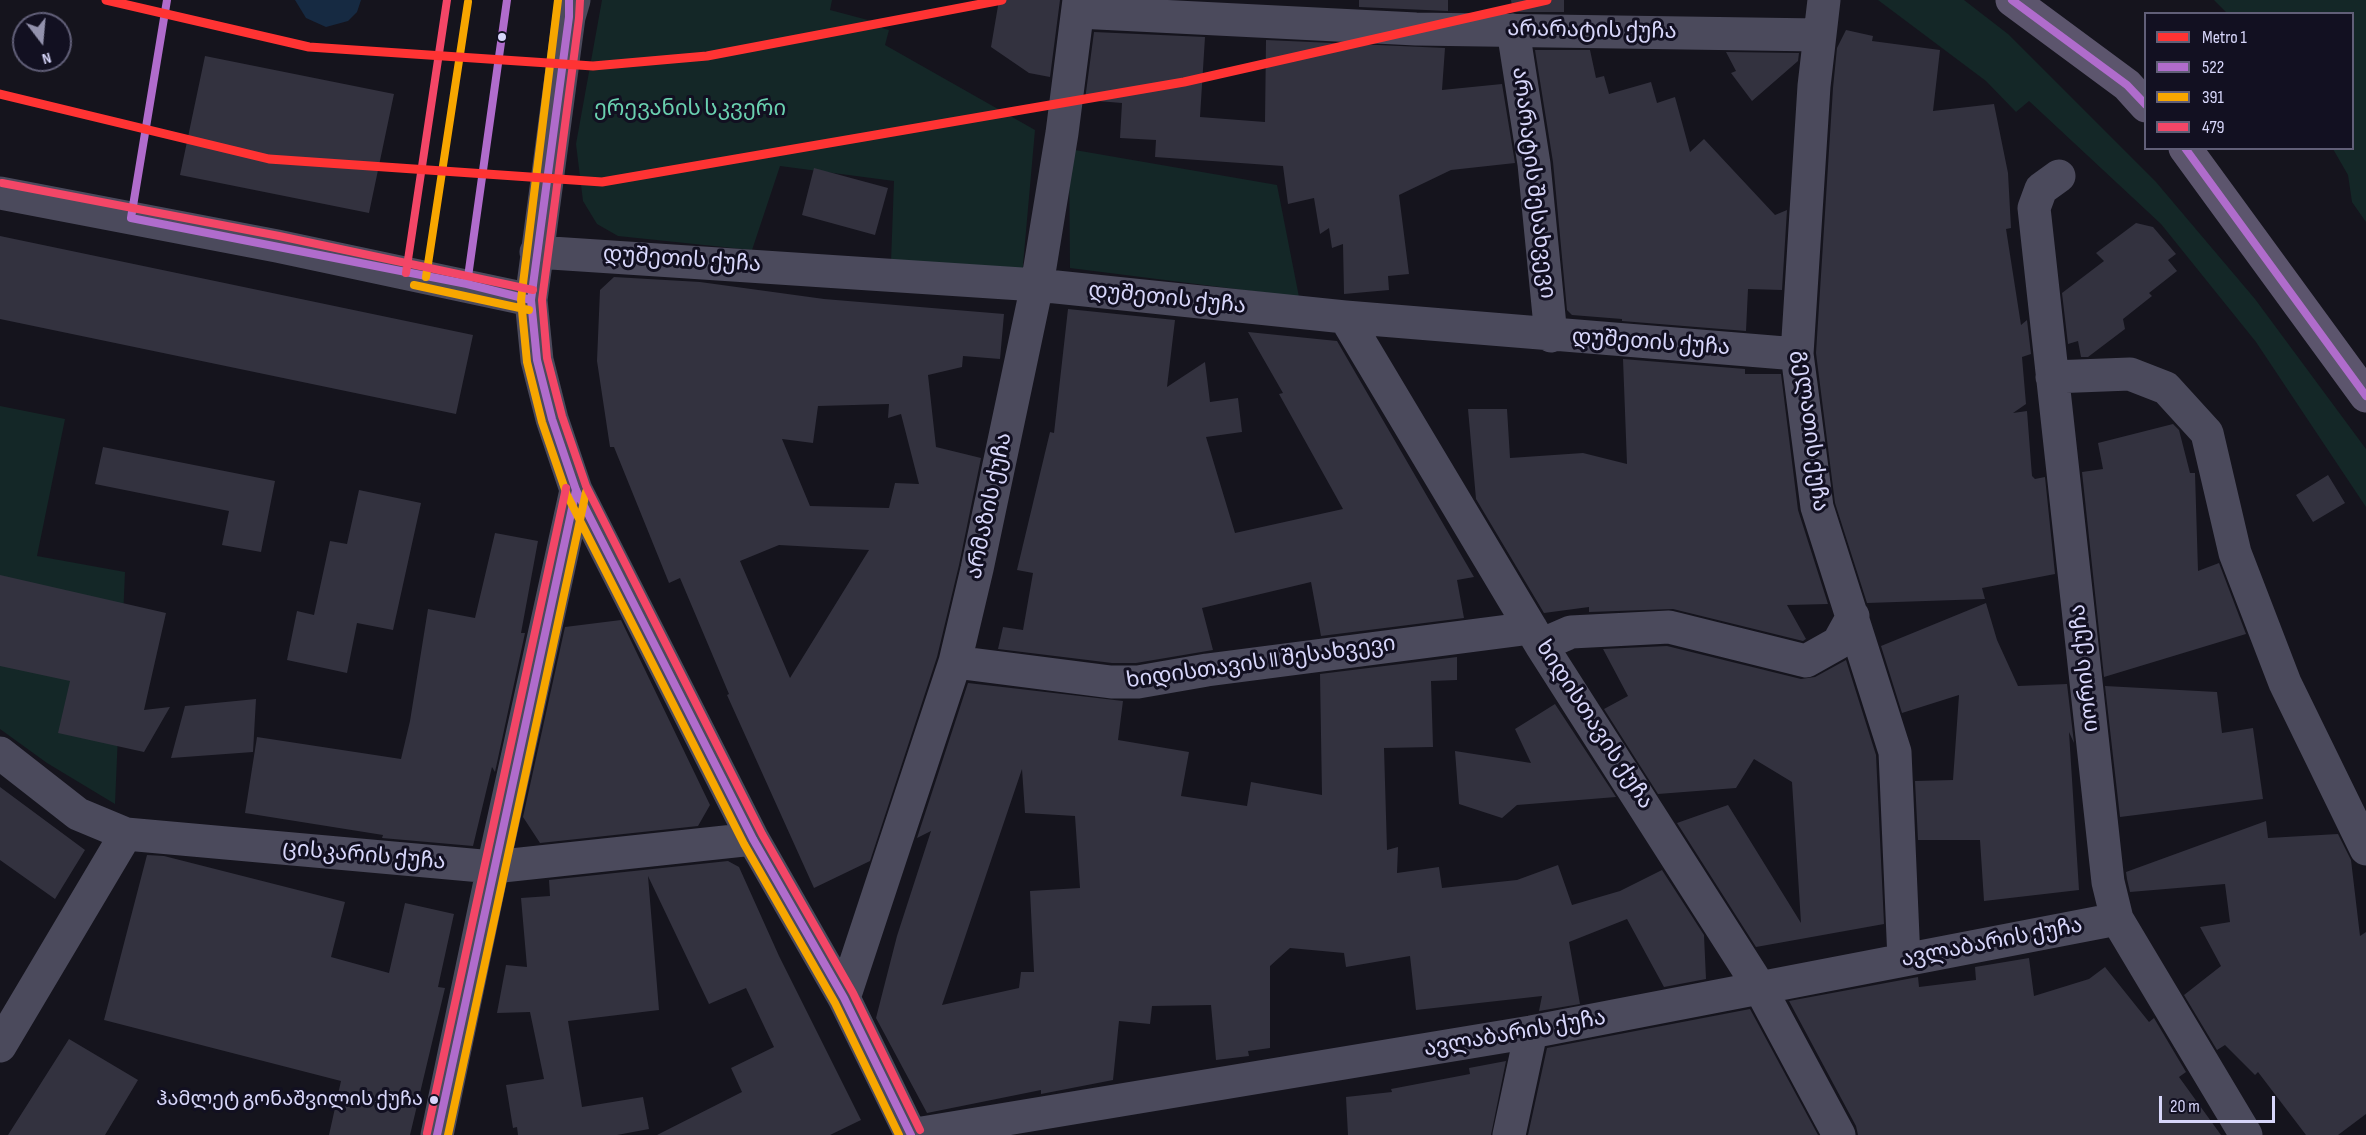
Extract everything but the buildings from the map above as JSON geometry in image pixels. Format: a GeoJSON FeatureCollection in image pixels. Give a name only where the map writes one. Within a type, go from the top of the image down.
{"type":"FeatureCollection","features":[{"type":"Feature","properties":{"kind":"main road"},"geometry":{"type":"LineString","coordinates":[[2012,0],[2127,86],[2144,105]]}},
{"type":"Feature","properties":{"kind":"main road"},"geometry":{"type":"LineString","coordinates":[[2186,150],[2366,396]]}},
{"type":"Feature","properties":{"kind":"street","name":"გელათის ქუჩა"},"geometry":{"type":"LineString","coordinates":[[1824,0],[1819,35],[1797,354],[1816,507],[1895,752],[1904,960]]}},
{"type":"Feature","properties":{"kind":"street"},"geometry":{"type":"LineString","coordinates":[[570,6],[531,300],[537,360],[552,419],[576,490],[753,839],[844,998],[911,1135]]}},
{"type":"Feature","properties":{"kind":"street","name":"არარატის ქუჩა"},"geometry":{"type":"LineString","coordinates":[[1078,6],[1416,29],[1819,35]]}},
{"type":"Feature","properties":{"kind":"street","name":"არმაზის ქუჩა"},"geometry":{"type":"LineString","coordinates":[[844,998],[955,662],[1037,285],[1062,133],[1078,6]]}},
{"type":"Feature","properties":{"kind":"street","name":"არარატის შესახვევი"},"geometry":{"type":"LineString","coordinates":[[1513,30],[1534,164],[1551,336]]}},
{"type":"Feature","properties":{"kind":"street","name":"იორის ქუჩა"},"geometry":{"type":"LineString","coordinates":[[2059,176],[2041,189],[2034,208],[2108,882],[2117,919],[2246,1135]]}},
{"type":"Feature","properties":{"kind":"street"},"geometry":{"type":"LineString","coordinates":[[0,194],[466,284],[531,300]]}},
{"type":"Feature","properties":{"kind":"street","name":"დუშეთის ქუჩა"},"geometry":{"type":"LineString","coordinates":[[536,252],[1037,285],[1551,336],[1797,354]]}},
{"type":"Feature","properties":{"kind":"street","name":"ხიდისთავის ქუჩა"},"geometry":{"type":"LineString","coordinates":[[1345,317],[1536,636],[1760,988],[1839,1135]]}},
{"type":"Feature","properties":{"kind":"street"},"geometry":{"type":"LineString","coordinates":[[2052,377],[2130,374],[2166,388],[2206,433],[2235,553],[2281,672],[2366,849]]}},
{"type":"Feature","properties":{"kind":"street"},"geometry":{"type":"LineString","coordinates":[[437,1135],[492,867],[576,490]]}},
{"type":"Feature","properties":{"kind":"street","name":"ხიდისთავის II შესახვევი"},"geometry":{"type":"LineString","coordinates":[[955,662],[1111,682],[1138,682],[1208,670],[1571,632],[1669,627],[1806,661],[1838,643],[1853,616]]}},
{"type":"Feature","properties":{"kind":"street","name":"ცისკარის ქუჩა"},"geometry":{"type":"LineString","coordinates":[[0,753],[78,814],[126,834],[492,867],[753,839]]}},
{"type":"Feature","properties":{"kind":"street"},"geometry":{"type":"LineString","coordinates":[[0,1046],[126,834]]}},
{"type":"Feature","properties":{"kind":"street","name":"ავლაბარის ქუჩა"},"geometry":{"type":"LineString","coordinates":[[911,1135],[1531,1032],[2117,919]]}},
{"type":"Feature","properties":{"kind":"street"},"geometry":{"type":"LineString","coordinates":[[1509,1135],[1531,1032]]}},
{"type":"Feature","properties":{"kind":"green space","name":"ერევანის სკვერი"},"geometry":{"type":"Polygon","coordinates":[[[602,0],[832,0],[830,10],[883,24],[882,28],[889,30],[885,45],[1035,130],[1022,276],[891,262],[894,181],[780,166],[752,250],[618,236],[597,224],[583,201],[576,144],[602,0]]]}},
{"type":"Feature","properties":{"kind":"green space"},"geometry":{"type":"Polygon","coordinates":[[[1878,0],[1964,0],[2008,34],[2156,182],[2255,299],[2366,449],[2366,507],[2256,342],[2161,224],[2029,101],[2016,112],[1986,81],[1878,0]]]}},
{"type":"Feature","properties":{"kind":"green space"},"geometry":{"type":"Polygon","coordinates":[[[2214,0],[2366,0],[2366,222],[2352,202],[2348,175],[2334,150],[2354,150],[2354,12],[2226,12],[2214,0]]]}},
{"type":"Feature","properties":{"kind":"green space"},"geometry":{"type":"Polygon","coordinates":[[[1069,149],[1277,185],[1299,297],[1070,268],[1069,149]]]}},
{"type":"Feature","properties":{"kind":"green space"},"geometry":{"type":"Polygon","coordinates":[[[0,406],[65,419],[37,556],[125,572],[115,804],[47,763],[0,729],[0,406]]]}},
{"type":"Feature","properties":{"kind":"water"},"geometry":{"type":"Polygon","coordinates":[[[295,0],[361,0],[357,12],[348,21],[326,27],[306,18],[295,0]]]}},
{"type":"Feature","properties":{"kind":"metro line","name":"1"},"geometry":{"type":"LineString","coordinates":[[106,0],[309,47],[593,66],[707,56],[1002,0]]}},
{"type":"Feature","properties":{"kind":"metro line","name":"1"},"geometry":{"type":"LineString","coordinates":[[0,94],[269,159],[602,182],[1184,82],[1547,0]]}},
{"type":"Feature","properties":{"kind":"transit line","name":"522"},"geometry":{"type":"LineString","coordinates":[[167,0],[131,218],[467,284],[531,300]]}},
{"type":"Feature","properties":{"kind":"transit line","name":"479"},"geometry":{"type":"LineString","coordinates":[[406,273],[447,0]]}},
{"type":"Feature","properties":{"kind":"transit line","name":"522"},"geometry":{"type":"LineString","coordinates":[[467,284],[507,0]]}},
{"type":"Feature","properties":{"kind":"transit line","name":"391"},"geometry":{"type":"LineString","coordinates":[[558,0],[521,300],[527,362],[542,422],[567,495],[744,844],[835,1003],[899,1135]]}},
{"type":"Feature","properties":{"kind":"transit line","name":"522"},"geometry":{"type":"LineString","coordinates":[[569,0],[569,17],[531,300],[537,360],[552,419],[576,490],[753,839],[844,998],[911,1135]]}},
{"type":"Feature","properties":{"kind":"transit line","name":"479"},"geometry":{"type":"LineString","coordinates":[[580,0],[542,300],[547,358],[562,416],[586,486],[762,834],[853,993],[920,1130]]}},
{"type":"Feature","properties":{"kind":"transit line","name":"522"},"geometry":{"type":"LineString","coordinates":[[2012,0],[2127,85],[2144,103]]}},
{"type":"Feature","properties":{"kind":"transit line","name":"391"},"geometry":{"type":"LineString","coordinates":[[426,277],[468,2]]}},
{"type":"Feature","properties":{"kind":"transit line","name":"522"},"geometry":{"type":"LineString","coordinates":[[2186,150],[2366,396]]}},
{"type":"Feature","properties":{"kind":"transit line","name":"479"},"geometry":{"type":"LineString","coordinates":[[2,183],[279,236],[533,290]]}},
{"type":"Feature","properties":{"kind":"transit line","name":"391"},"geometry":{"type":"LineString","coordinates":[[414,285],[529,310]]}},
{"type":"Feature","properties":{"kind":"transit line","name":"479"},"geometry":{"type":"LineString","coordinates":[[427,1133],[566,488]]}},
{"type":"Feature","properties":{"kind":"transit line","name":"522"},"geometry":{"type":"LineString","coordinates":[[437,1135],[576,490]]}},
{"type":"Feature","properties":{"kind":"transit line","name":"391"},"geometry":{"type":"LineString","coordinates":[[448,1135],[586,492]]}},
{"type":"Feature","properties":{"kind":"place","name":"ჰამლეტ გონაშვილის ქუჩა"},"geometry":{"type":"Point","coordinates":[434,1100]}}]}
